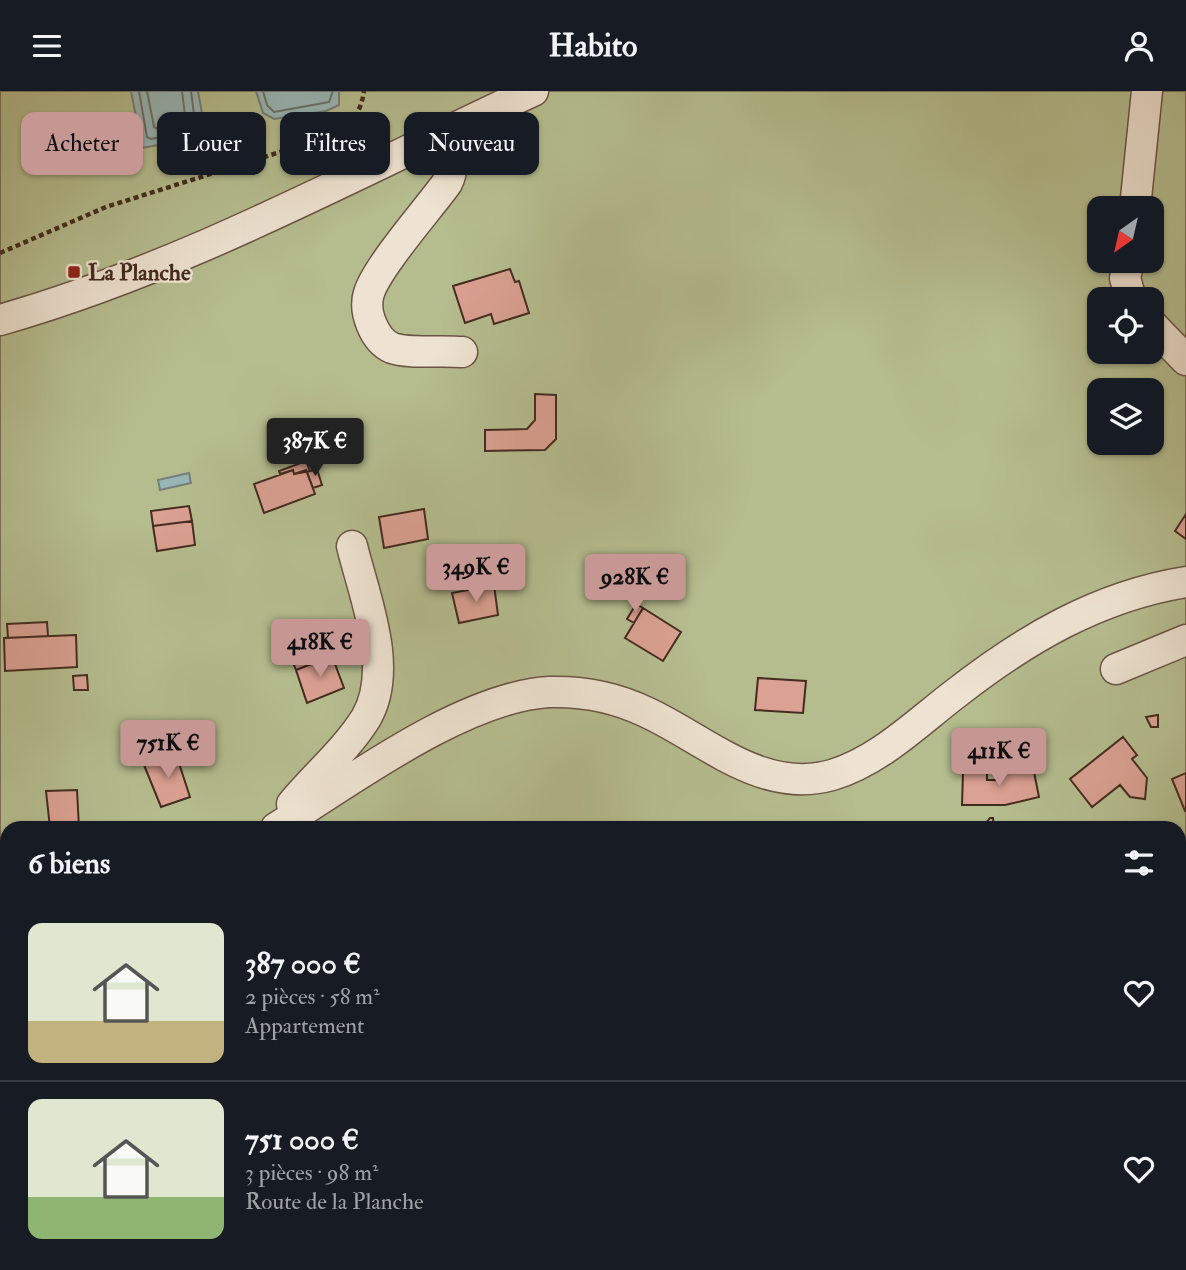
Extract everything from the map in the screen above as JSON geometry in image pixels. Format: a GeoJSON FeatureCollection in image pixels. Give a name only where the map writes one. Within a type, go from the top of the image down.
{"type":"FeatureCollection","features":[{"type":"Feature","properties":{"kind":"street"},"geometry":{"type":"LineString","coordinates":[[489,112],[533,91]]}},
{"type":"Feature","properties":{"kind":"street"},"geometry":{"type":"LineString","coordinates":[[1136,196],[1147,91]]}},
{"type":"Feature","properties":{"kind":"street"},"geometry":{"type":"LineString","coordinates":[[0,320],[100,287],[211,243],[404,152]]}},
{"type":"Feature","properties":{"kind":"street"},"geometry":{"type":"LineString","coordinates":[[451,175],[379,275],[366,301],[376,333],[394,349],[462,352]]}},
{"type":"Feature","properties":{"kind":"street"},"geometry":{"type":"LineString","coordinates":[[1164,337],[1186,360]]}},
{"type":"Feature","properties":{"kind":"street"},"geometry":{"type":"LineString","coordinates":[[284,821],[289,808],[352,737],[367,716],[377,688],[371,624],[352,546]]}},
{"type":"Feature","properties":{"kind":"street"},"geometry":{"type":"LineString","coordinates":[[286,821],[332,790],[455,720],[497,702],[547,692],[608,698],[648,712],[748,768],[793,779],[821,777],[846,769],[878,752],[1032,638],[1129,594],[1186,582]]}},
{"type":"Feature","properties":{"kind":"street"},"geometry":{"type":"LineString","coordinates":[[1116,669],[1186,640]]}},
{"type":"Feature","properties":{"kind":"path"},"geometry":{"type":"LineString","coordinates":[[0,253],[106,207],[337,134],[353,121],[360,109],[364,91]]}},
{"type":"Feature","properties":{"kind":"green space"},"geometry":{"type":"Polygon","coordinates":[[[0,91],[1186,91],[1186,821],[0,821],[0,91]]]}},
{"type":"Feature","properties":{"kind":"water"},"geometry":{"type":"Polygon","coordinates":[[[131,91],[198,91],[202,112],[157,112],[157,145],[143,148],[143,112],[135,112],[131,91]]]}},
{"type":"Feature","properties":{"kind":"water"},"geometry":{"type":"Polygon","coordinates":[[[256,91],[339,91],[339,105],[326,111],[280,112],[280,118],[274,119],[263,112],[256,91]]]}},
{"type":"Feature","properties":{"kind":"water"},"geometry":{"type":"Polygon","coordinates":[[[189,473],[191,483],[160,490],[158,480],[189,473]]]}},
{"type":"Feature","properties":{"kind":"building"},"geometry":{"type":"Polygon","coordinates":[[[510,269],[515,282],[519,281],[529,313],[494,324],[491,314],[465,323],[453,286],[510,269]]]}},
{"type":"Feature","properties":{"kind":"building"},"geometry":{"type":"Polygon","coordinates":[[[535,394],[556,395],[556,439],[545,450],[485,451],[485,430],[527,429],[535,420],[535,394]]]}},
{"type":"Feature","properties":{"kind":"building"},"geometry":{"type":"Polygon","coordinates":[[[306,461],[310,471],[294,474],[293,470],[280,474],[279,471],[306,461]]]}},
{"type":"Feature","properties":{"kind":"building"},"geometry":{"type":"Polygon","coordinates":[[[317,469],[322,485],[313,488],[307,472],[317,469]]]}},
{"type":"Feature","properties":{"kind":"building"},"geometry":{"type":"Polygon","coordinates":[[[293,470],[294,474],[306,470],[315,494],[264,513],[254,484],[293,470]]]}},
{"type":"Feature","properties":{"kind":"building"},"geometry":{"type":"Polygon","coordinates":[[[189,506],[192,521],[153,526],[151,511],[189,506]]]}},
{"type":"Feature","properties":{"kind":"building"},"geometry":{"type":"Polygon","coordinates":[[[424,509],[428,539],[384,548],[379,517],[424,509]]]}},
{"type":"Feature","properties":{"kind":"building"},"geometry":{"type":"Polygon","coordinates":[[[1186,514],[1186,539],[1175,531],[1186,514]]]}},
{"type":"Feature","properties":{"kind":"building"},"geometry":{"type":"Polygon","coordinates":[[[192,521],[195,545],[157,551],[153,526],[192,521]]]}},
{"type":"Feature","properties":{"kind":"building"},"geometry":{"type":"Polygon","coordinates":[[[494,585],[498,615],[459,623],[452,593],[494,585]]]}},
{"type":"Feature","properties":{"kind":"building"},"geometry":{"type":"Polygon","coordinates":[[[636,604],[643,608],[634,623],[627,619],[636,604]]]}},
{"type":"Feature","properties":{"kind":"building"},"geometry":{"type":"Polygon","coordinates":[[[643,608],[681,632],[663,661],[625,638],[643,608]]]}},
{"type":"Feature","properties":{"kind":"building"},"geometry":{"type":"Polygon","coordinates":[[[47,622],[48,636],[8,638],[7,624],[47,622]]]}},
{"type":"Feature","properties":{"kind":"building"},"geometry":{"type":"Polygon","coordinates":[[[76,635],[77,667],[5,671],[4,638],[76,635]]]}},
{"type":"Feature","properties":{"kind":"building"},"geometry":{"type":"Polygon","coordinates":[[[329,646],[332,656],[296,670],[292,660],[329,646]]]}},
{"type":"Feature","properties":{"kind":"building"},"geometry":{"type":"Polygon","coordinates":[[[332,656],[344,688],[307,703],[296,670],[332,656]]]}},
{"type":"Feature","properties":{"kind":"building"},"geometry":{"type":"Polygon","coordinates":[[[87,675],[88,690],[74,690],[73,676],[87,675]]]}},
{"type":"Feature","properties":{"kind":"building"},"geometry":{"type":"Polygon","coordinates":[[[758,678],[806,681],[803,713],[755,710],[758,678]]]}},
{"type":"Feature","properties":{"kind":"building"},"geometry":{"type":"Polygon","coordinates":[[[1158,715],[1158,727],[1151,727],[1146,717],[1158,715]]]}},
{"type":"Feature","properties":{"kind":"building"},"geometry":{"type":"Polygon","coordinates":[[[1123,737],[1137,755],[1132,759],[1147,778],[1145,799],[1130,797],[1120,785],[1092,807],[1070,779],[1123,737]]]}},
{"type":"Feature","properties":{"kind":"building"},"geometry":{"type":"Polygon","coordinates":[[[176,754],[190,797],[161,807],[144,765],[176,754]]]}},
{"type":"Feature","properties":{"kind":"building"},"geometry":{"type":"Polygon","coordinates":[[[1033,767],[1039,797],[1005,805],[962,805],[963,773],[987,773],[987,780],[1002,780],[1002,773],[1033,767]]]}},
{"type":"Feature","properties":{"kind":"building"},"geometry":{"type":"Polygon","coordinates":[[[1186,773],[1186,811],[1185,811],[1172,779],[1186,773]]]}},
{"type":"Feature","properties":{"kind":"building"},"geometry":{"type":"Polygon","coordinates":[[[77,790],[79,821],[49,821],[46,791],[77,790]]]}},
{"type":"Feature","properties":{"kind":"place","name":"La Planche"},"geometry":{"type":"Point","coordinates":[74,272]}}]}
